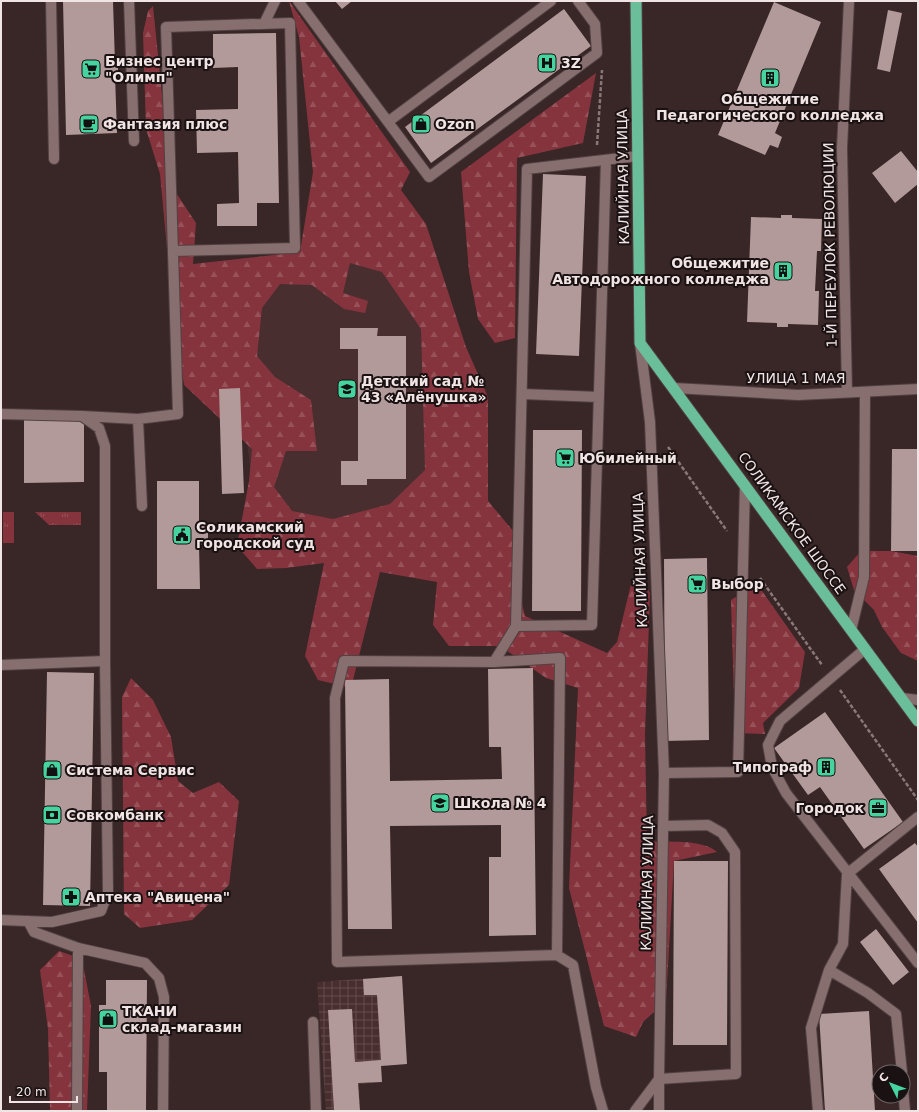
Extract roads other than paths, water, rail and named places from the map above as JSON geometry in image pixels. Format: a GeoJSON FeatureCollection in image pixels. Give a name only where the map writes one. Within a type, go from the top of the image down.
{"type":"FeatureCollection","features":[{"type":"Feature","properties":{"kind":"highway","name":"КАЛИЙНАЯ УЛИЦА"},"geometry":{"type":"LineString","coordinates":[[636,1],[640,343]]}},
{"type":"Feature","properties":{"kind":"highway","name":"СОЛИКАМСКОЕ ШОССЕ"},"geometry":{"type":"LineString","coordinates":[[640,343],[918,721]]}},
{"type":"Feature","properties":{"kind":"street"},"geometry":{"type":"LineString","coordinates":[[51,1],[54,159]]}},
{"type":"Feature","properties":{"kind":"street"},"geometry":{"type":"LineString","coordinates":[[129,1],[134,142]]}},
{"type":"Feature","properties":{"kind":"street"},"geometry":{"type":"LineString","coordinates":[[264,24],[275,1]]}},
{"type":"Feature","properties":{"kind":"street"},"geometry":{"type":"LineString","coordinates":[[298,1],[389,121],[429,177],[598,53],[595,24],[578,1]]}},
{"type":"Feature","properties":{"kind":"street"},"geometry":{"type":"LineString","coordinates":[[389,121],[551,1]]}},
{"type":"Feature","properties":{"kind":"street","name":"1-Й ПЕРЕУЛОК РЕВОЛЮЦИИ"},"geometry":{"type":"LineString","coordinates":[[847,392],[842,148],[849,1]]}},
{"type":"Feature","properties":{"kind":"street"},"geometry":{"type":"LineString","coordinates":[[1,414],[138,419],[178,414],[166,27],[290,23],[295,248],[173,251]]}},
{"type":"Feature","properties":{"kind":"street"},"geometry":{"type":"LineString","coordinates":[[494,662],[516,626],[527,169],[638,156]]}},
{"type":"Feature","properties":{"kind":"street"},"geometry":{"type":"LineString","coordinates":[[516,626],[592,625],[599,397],[601,161]]}},
{"type":"Feature","properties":{"kind":"street","name":"КАЛИЙНАЯ УЛИЦА"},"geometry":{"type":"LineString","coordinates":[[640,343],[650,422],[664,773],[659,1111]]}},
{"type":"Feature","properties":{"kind":"street","name":"УЛИЦА 1 МАЯ"},"geometry":{"type":"LineString","coordinates":[[674,388],[798,395],[918,389]]}},
{"type":"Feature","properties":{"kind":"street"},"geometry":{"type":"LineString","coordinates":[[851,630],[864,577],[864,392]]}},
{"type":"Feature","properties":{"kind":"street"},"geometry":{"type":"LineString","coordinates":[[522,394],[599,397]]}},
{"type":"Feature","properties":{"kind":"street"},"geometry":{"type":"LineString","coordinates":[[1,920],[52,922],[100,911],[108,892],[105,661],[105,446],[99,428],[82,416]]}},
{"type":"Feature","properties":{"kind":"street"},"geometry":{"type":"LineString","coordinates":[[138,419],[142,506]]}},
{"type":"Feature","properties":{"kind":"street"},"geometry":{"type":"LineString","coordinates":[[664,773],[738,772],[745,485]]}},
{"type":"Feature","properties":{"kind":"street"},"geometry":{"type":"LineString","coordinates":[[865,649],[780,721],[768,745],[772,767],[786,793],[847,874],[918,963]]}},
{"type":"Feature","properties":{"kind":"street"},"geometry":{"type":"LineString","coordinates":[[557,955],[560,658],[494,662],[344,661],[335,698],[337,962],[557,955],[573,965],[596,1087],[603,1111]]}},
{"type":"Feature","properties":{"kind":"street"},"geometry":{"type":"LineString","coordinates":[[1,665],[105,661]]}},
{"type":"Feature","properties":{"kind":"street"},"geometry":{"type":"LineString","coordinates":[[901,698],[918,700]]}},
{"type":"Feature","properties":{"kind":"street"},"geometry":{"type":"LineString","coordinates":[[818,1111],[811,1028],[829,970],[843,944],[847,874],[918,817]]}},
{"type":"Feature","properties":{"kind":"street"},"geometry":{"type":"LineString","coordinates":[[635,1111],[659,1079],[736,1074],[735,852],[722,833],[708,825],[664,826]]}},
{"type":"Feature","properties":{"kind":"street"},"geometry":{"type":"LineString","coordinates":[[28,921],[34,932],[78,948],[145,963],[159,978],[164,997],[163,1111]]}},
{"type":"Feature","properties":{"kind":"street"},"geometry":{"type":"LineString","coordinates":[[77,1111],[78,948]]}},
{"type":"Feature","properties":{"kind":"street"},"geometry":{"type":"LineString","coordinates":[[829,970],[868,993],[896,1014],[901,1064]]}},
{"type":"Feature","properties":{"kind":"street"},"geometry":{"type":"LineString","coordinates":[[313,1022],[316,1111]]}},
{"type":"Feature","properties":{"kind":"place","name":"3Z"},"geometry":{"type":"Point","coordinates":[547,63]}},
{"type":"Feature","properties":{"kind":"place","name":"Бизнес центр \"Олимп\""},"geometry":{"type":"Point","coordinates":[91,69]}},
{"type":"Feature","properties":{"kind":"place","name":"Общежитие Педагогического колледжа"},"geometry":{"type":"Point","coordinates":[770,78]}},
{"type":"Feature","properties":{"kind":"place","name":"Фантазия плюс"},"geometry":{"type":"Point","coordinates":[89,124]}},
{"type":"Feature","properties":{"kind":"place","name":"Ozon"},"geometry":{"type":"Point","coordinates":[421,124]}},
{"type":"Feature","properties":{"kind":"place","name":"Общежитие Автодорожного колледжа"},"geometry":{"type":"Point","coordinates":[783,271]}},
{"type":"Feature","properties":{"kind":"place","name":"Детский сад № 43 «Алёнушка»"},"geometry":{"type":"Point","coordinates":[347,389]}},
{"type":"Feature","properties":{"kind":"place","name":"Юбилейный"},"geometry":{"type":"Point","coordinates":[565,458]}},
{"type":"Feature","properties":{"kind":"place","name":"Соликамский городской суд"},"geometry":{"type":"Point","coordinates":[182,535]}},
{"type":"Feature","properties":{"kind":"place","name":"Выбор"},"geometry":{"type":"Point","coordinates":[697,584]}},
{"type":"Feature","properties":{"kind":"place","name":"Типограф"},"geometry":{"type":"Point","coordinates":[826,767]}},
{"type":"Feature","properties":{"kind":"place","name":"Система Сервис"},"geometry":{"type":"Point","coordinates":[52,770]}},
{"type":"Feature","properties":{"kind":"place","name":"Школа № 4"},"geometry":{"type":"Point","coordinates":[440,803]}},
{"type":"Feature","properties":{"kind":"place","name":"Городок"},"geometry":{"type":"Point","coordinates":[878,808]}},
{"type":"Feature","properties":{"kind":"place","name":"Совкомбанк"},"geometry":{"type":"Point","coordinates":[52,815]}},
{"type":"Feature","properties":{"kind":"place","name":"Аптека \"Авицена\""},"geometry":{"type":"Point","coordinates":[71,897]}},
{"type":"Feature","properties":{"kind":"place","name":"ТКАНИ склад-магазин"},"geometry":{"type":"Point","coordinates":[108,1019]}}]}
